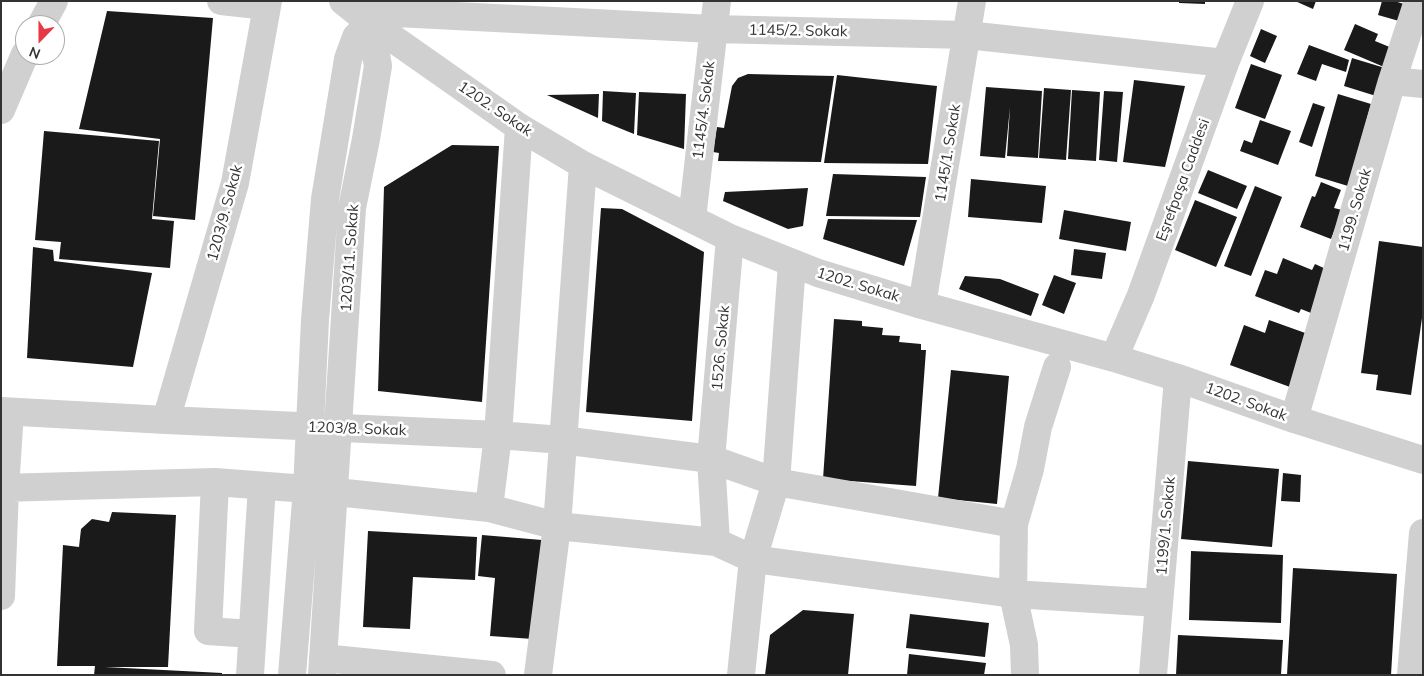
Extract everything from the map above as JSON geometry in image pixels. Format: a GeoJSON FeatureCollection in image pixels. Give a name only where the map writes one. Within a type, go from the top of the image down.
{"type":"FeatureCollection","features":[{"type":"Feature","properties":{"kind":"street"},"geometry":{"type":"LineString","coordinates":[[46,15],[54,1]]}},
{"type":"Feature","properties":{"kind":"street"},"geometry":{"type":"LineString","coordinates":[[221,1],[268,4]]}},
{"type":"Feature","properties":{"kind":"street","name":"1202. Sokak"},"geometry":{"type":"LineString","coordinates":[[343,1],[369,14],[519,127],[583,165],[730,238],[792,264],[922,305],[1114,358],[1178,378],[1294,419],[1423,460]]}},
{"type":"Feature","properties":{"kind":"street","name":"1145/4. Sokak"},"geometry":{"type":"LineString","coordinates":[[692,219],[717,1]]}},
{"type":"Feature","properties":{"kind":"street","name":"1145/1. Sokak"},"geometry":{"type":"LineString","coordinates":[[922,305],[972,1]]}},
{"type":"Feature","properties":{"kind":"street","name":"Eşrefpaşa Caddesi"},"geometry":{"type":"LineString","coordinates":[[1114,358],[1141,295],[1225,64],[1250,1]]}},
{"type":"Feature","properties":{"kind":"street","name":"1199. Sokak"},"geometry":{"type":"LineString","coordinates":[[1294,419],[1392,81],[1418,1]]}},
{"type":"Feature","properties":{"kind":"street","name":"1203/9. Sokak"},"geometry":{"type":"LineString","coordinates":[[166,420],[234,183],[268,4]]}},
{"type":"Feature","properties":{"kind":"street","name":"1145/2. Sokak"},"geometry":{"type":"LineString","coordinates":[[369,14],[396,12],[713,29],[967,35],[1225,64]]}},
{"type":"Feature","properties":{"kind":"street","name":"1203/11. Sokak"},"geometry":{"type":"LineString","coordinates":[[292,675],[307,490],[315,320],[325,198],[348,59],[356,37],[369,14]]}},
{"type":"Feature","properties":{"kind":"street","name":"1203/11. Sokak"},"geometry":{"type":"LineString","coordinates":[[323,667],[352,208],[378,66],[369,14]]}},
{"type":"Feature","properties":{"kind":"street"},"geometry":{"type":"LineString","coordinates":[[1,110],[20,65]]}},
{"type":"Feature","properties":{"kind":"street"},"geometry":{"type":"LineString","coordinates":[[1392,81],[1423,84]]}},
{"type":"Feature","properties":{"kind":"street"},"geometry":{"type":"LineString","coordinates":[[489,508],[498,435],[519,127]]}},
{"type":"Feature","properties":{"kind":"street"},"geometry":{"type":"LineString","coordinates":[[538,675],[557,526],[583,165]]}},
{"type":"Feature","properties":{"kind":"street","name":"1526. Sokak"},"geometry":{"type":"LineString","coordinates":[[716,542],[711,459],[730,238]]}},
{"type":"Feature","properties":{"kind":"street"},"geometry":{"type":"LineString","coordinates":[[741,675],[753,559],[776,482],[792,264]]}},
{"type":"Feature","properties":{"kind":"street"},"geometry":{"type":"LineString","coordinates":[[1025,675],[1024,645],[1013,594],[1014,524],[1030,469],[1038,428],[1057,368]]}},
{"type":"Feature","properties":{"kind":"street","name":"1199/1. Sokak"},"geometry":{"type":"LineString","coordinates":[[1153,675],[1178,378]]}},
{"type":"Feature","properties":{"kind":"street"},"geometry":{"type":"LineString","coordinates":[[1,596],[6,411]]}},
{"type":"Feature","properties":{"kind":"street","name":"1203/8. Sokak"},"geometry":{"type":"LineString","coordinates":[[6,411],[498,435],[562,440],[711,459],[776,482],[1014,524]]}},
{"type":"Feature","properties":{"kind":"street"},"geometry":{"type":"LineString","coordinates":[[3,488],[214,482],[334,492],[489,508],[557,526],[716,542],[753,559],[1013,594],[1159,603]]}},
{"type":"Feature","properties":{"kind":"street"},"geometry":{"type":"LineString","coordinates":[[214,482],[208,631],[252,634]]}},
{"type":"Feature","properties":{"kind":"street"},"geometry":{"type":"LineString","coordinates":[[250,675],[262,486]]}},
{"type":"Feature","properties":{"kind":"street"},"geometry":{"type":"LineString","coordinates":[[1411,675],[1423,533]]}},
{"type":"Feature","properties":{"kind":"street"},"geometry":{"type":"LineString","coordinates":[[323,667],[492,675]]}},
{"type":"Feature","properties":{"kind":"building"},"geometry":{"type":"Polygon","coordinates":[[[1179,1],[1205,1],[1205,4],[1179,3],[1179,1]]]}},
{"type":"Feature","properties":{"kind":"building"},"geometry":{"type":"Polygon","coordinates":[[[1295,1],[1316,1],[1313,9],[1295,1]]]}},
{"type":"Feature","properties":{"kind":"building"},"geometry":{"type":"Polygon","coordinates":[[[1382,1],[1394,1],[1404,4],[1399,21],[1378,15],[1382,1]]]}},
{"type":"Feature","properties":{"kind":"building"},"geometry":{"type":"Polygon","coordinates":[[[107,11],[213,18],[195,220],[153,216],[160,139],[79,129],[107,11]]]}},
{"type":"Feature","properties":{"kind":"building"},"geometry":{"type":"Polygon","coordinates":[[[1355,24],[1378,34],[1375,41],[1392,48],[1384,67],[1344,50],[1355,24]]]}},
{"type":"Feature","properties":{"kind":"building"},"geometry":{"type":"Polygon","coordinates":[[[1261,29],[1277,36],[1265,63],[1250,56],[1261,29]]]}},
{"type":"Feature","properties":{"kind":"building"},"geometry":{"type":"Polygon","coordinates":[[[1309,45],[1349,60],[1346,72],[1322,64],[1316,81],[1297,74],[1309,45]]]}},
{"type":"Feature","properties":{"kind":"building"},"geometry":{"type":"Polygon","coordinates":[[[1352,58],[1385,68],[1376,96],[1344,86],[1352,58]]]}},
{"type":"Feature","properties":{"kind":"building"},"geometry":{"type":"Polygon","coordinates":[[[1251,64],[1282,75],[1265,119],[1235,108],[1251,64]]]}},
{"type":"Feature","properties":{"kind":"building"},"geometry":{"type":"Polygon","coordinates":[[[748,74],[834,76],[821,162],[718,161],[719,153],[713,152],[717,127],[724,128],[732,86],[738,78],[748,74]]]}},
{"type":"Feature","properties":{"kind":"building"},"geometry":{"type":"Polygon","coordinates":[[[837,75],[937,86],[928,164],[824,163],[837,75]]]}},
{"type":"Feature","properties":{"kind":"building"},"geometry":{"type":"Polygon","coordinates":[[[1134,80],[1185,86],[1165,167],[1123,162],[1134,80]]]}},
{"type":"Feature","properties":{"kind":"building"},"geometry":{"type":"Polygon","coordinates":[[[986,87],[1042,91],[1038,158],[1007,156],[1010,107],[1005,158],[980,156],[986,87]]]}},
{"type":"Feature","properties":{"kind":"building"},"geometry":{"type":"Polygon","coordinates":[[[1044,88],[1071,90],[1066,160],[1039,158],[1044,88]]]}},
{"type":"Feature","properties":{"kind":"building"},"geometry":{"type":"Polygon","coordinates":[[[1072,90],[1100,92],[1096,161],[1068,159],[1072,90]]]}},
{"type":"Feature","properties":{"kind":"building"},"geometry":{"type":"Polygon","coordinates":[[[603,91],[636,93],[634,134],[602,121],[603,91]]]}},
{"type":"Feature","properties":{"kind":"building"},"geometry":{"type":"Polygon","coordinates":[[[1104,91],[1123,92],[1117,162],[1099,160],[1104,91]]]}},
{"type":"Feature","properties":{"kind":"building"},"geometry":{"type":"Polygon","coordinates":[[[639,92],[686,94],[684,149],[637,135],[639,92]]]}},
{"type":"Feature","properties":{"kind":"building"},"geometry":{"type":"Polygon","coordinates":[[[599,94],[598,118],[547,95],[599,94]]]}},
{"type":"Feature","properties":{"kind":"building"},"geometry":{"type":"Polygon","coordinates":[[[1338,94],[1371,104],[1348,186],[1315,176],[1338,94]]]}},
{"type":"Feature","properties":{"kind":"building"},"geometry":{"type":"Polygon","coordinates":[[[1313,103],[1325,107],[1312,147],[1299,142],[1313,103]]]}},
{"type":"Feature","properties":{"kind":"building"},"geometry":{"type":"Polygon","coordinates":[[[1260,120],[1291,131],[1278,165],[1240,151],[1244,140],[1252,143],[1260,120]]]}},
{"type":"Feature","properties":{"kind":"building"},"geometry":{"type":"Polygon","coordinates":[[[44,131],[159,141],[152,219],[174,221],[170,268],[59,259],[61,242],[35,240],[44,131]]]}},
{"type":"Feature","properties":{"kind":"building"},"geometry":{"type":"Polygon","coordinates":[[[452,145],[499,146],[482,402],[378,391],[384,187],[452,145]]]}},
{"type":"Feature","properties":{"kind":"building"},"geometry":{"type":"Polygon","coordinates":[[[1208,170],[1247,186],[1237,209],[1198,193],[1208,170]]]}},
{"type":"Feature","properties":{"kind":"building"},"geometry":{"type":"Polygon","coordinates":[[[833,174],[926,177],[920,217],[826,216],[833,174]]]}},
{"type":"Feature","properties":{"kind":"building"},"geometry":{"type":"Polygon","coordinates":[[[971,179],[1046,186],[1042,223],[968,217],[971,179]]]}},
{"type":"Feature","properties":{"kind":"building"},"geometry":{"type":"Polygon","coordinates":[[[1321,182],[1341,190],[1334,208],[1342,210],[1331,239],[1300,227],[1312,196],[1315,197],[1321,182]]]}},
{"type":"Feature","properties":{"kind":"building"},"geometry":{"type":"Polygon","coordinates":[[[1255,186],[1282,197],[1251,276],[1224,266],[1255,186]]]}},
{"type":"Feature","properties":{"kind":"building"},"geometry":{"type":"Polygon","coordinates":[[[808,188],[803,226],[788,229],[723,201],[725,192],[808,188]]]}},
{"type":"Feature","properties":{"kind":"building"},"geometry":{"type":"Polygon","coordinates":[[[1195,200],[1237,217],[1216,267],[1175,250],[1195,200]]]}},
{"type":"Feature","properties":{"kind":"building"},"geometry":{"type":"Polygon","coordinates":[[[601,208],[622,209],[704,252],[692,421],[586,412],[601,208]]]}},
{"type":"Feature","properties":{"kind":"building"},"geometry":{"type":"Polygon","coordinates":[[[1064,210],[1131,222],[1126,251],[1059,239],[1064,210]]]}},
{"type":"Feature","properties":{"kind":"building"},"geometry":{"type":"Polygon","coordinates":[[[828,219],[917,220],[904,266],[823,239],[828,219]]]}},
{"type":"Feature","properties":{"kind":"building"},"geometry":{"type":"Polygon","coordinates":[[[1379,241],[1423,247],[1423,311],[1411,395],[1376,390],[1378,375],[1361,373],[1379,241]]]}},
{"type":"Feature","properties":{"kind":"building"},"geometry":{"type":"Polygon","coordinates":[[[33,247],[53,250],[54,261],[152,273],[133,367],[27,358],[33,247]]]}},
{"type":"Feature","properties":{"kind":"building"},"geometry":{"type":"Polygon","coordinates":[[[1074,249],[1106,253],[1102,279],[1071,275],[1074,249]]]}},
{"type":"Feature","properties":{"kind":"building"},"geometry":{"type":"Polygon","coordinates":[[[1283,258],[1312,270],[1315,264],[1328,270],[1311,313],[1301,309],[1299,313],[1255,296],[1265,270],[1277,274],[1283,258]]]}},
{"type":"Feature","properties":{"kind":"building"},"geometry":{"type":"Polygon","coordinates":[[[1054,275],[1076,283],[1064,314],[1042,305],[1054,275]]]}},
{"type":"Feature","properties":{"kind":"building"},"geometry":{"type":"Polygon","coordinates":[[[965,276],[1000,279],[1039,294],[1031,316],[959,289],[965,276]]]}},
{"type":"Feature","properties":{"kind":"building"},"geometry":{"type":"Polygon","coordinates":[[[834,319],[862,321],[862,326],[883,328],[882,335],[900,336],[899,342],[921,344],[921,350],[926,350],[916,486],[823,479],[834,319]]]}},
{"type":"Feature","properties":{"kind":"building"},"geometry":{"type":"Polygon","coordinates":[[[1269,320],[1308,334],[1290,387],[1230,365],[1244,325],[1265,333],[1269,320]]]}},
{"type":"Feature","properties":{"kind":"building"},"geometry":{"type":"Polygon","coordinates":[[[951,370],[1009,376],[997,504],[938,498],[951,370]]]}},
{"type":"Feature","properties":{"kind":"building"},"geometry":{"type":"Polygon","coordinates":[[[1188,461],[1279,469],[1272,547],[1181,539],[1188,461]]]}},
{"type":"Feature","properties":{"kind":"building"},"geometry":{"type":"Polygon","coordinates":[[[1283,473],[1301,475],[1300,502],[1281,501],[1283,473]]]}},
{"type":"Feature","properties":{"kind":"building"},"geometry":{"type":"Polygon","coordinates":[[[112,512],[176,515],[168,667],[105,667],[222,673],[222,675],[94,675],[95,666],[57,666],[63,545],[79,547],[81,529],[92,519],[109,522],[112,512]]]}},
{"type":"Feature","properties":{"kind":"building"},"geometry":{"type":"Polygon","coordinates":[[[368,531],[477,537],[475,580],[413,577],[410,629],[363,627],[368,531]]]}},
{"type":"Feature","properties":{"kind":"building"},"geometry":{"type":"Polygon","coordinates":[[[482,535],[542,540],[533,639],[490,636],[495,578],[478,576],[482,535]]]}},
{"type":"Feature","properties":{"kind":"building"},"geometry":{"type":"Polygon","coordinates":[[[1191,551],[1283,555],[1281,623],[1189,620],[1191,551]]]}},
{"type":"Feature","properties":{"kind":"building"},"geometry":{"type":"Polygon","coordinates":[[[1293,568],[1397,574],[1391,675],[1287,675],[1293,568]]]}},
{"type":"Feature","properties":{"kind":"building"},"geometry":{"type":"Polygon","coordinates":[[[803,610],[854,614],[848,675],[765,675],[770,635],[803,610]]]}},
{"type":"Feature","properties":{"kind":"building"},"geometry":{"type":"Polygon","coordinates":[[[910,614],[989,623],[985,657],[906,648],[910,614]]]}},
{"type":"Feature","properties":{"kind":"building"},"geometry":{"type":"Polygon","coordinates":[[[1178,635],[1283,640],[1281,675],[1176,675],[1178,635]]]}},
{"type":"Feature","properties":{"kind":"building"},"geometry":{"type":"Polygon","coordinates":[[[909,654],[986,663],[984,675],[907,675],[909,654]]]}}]}
